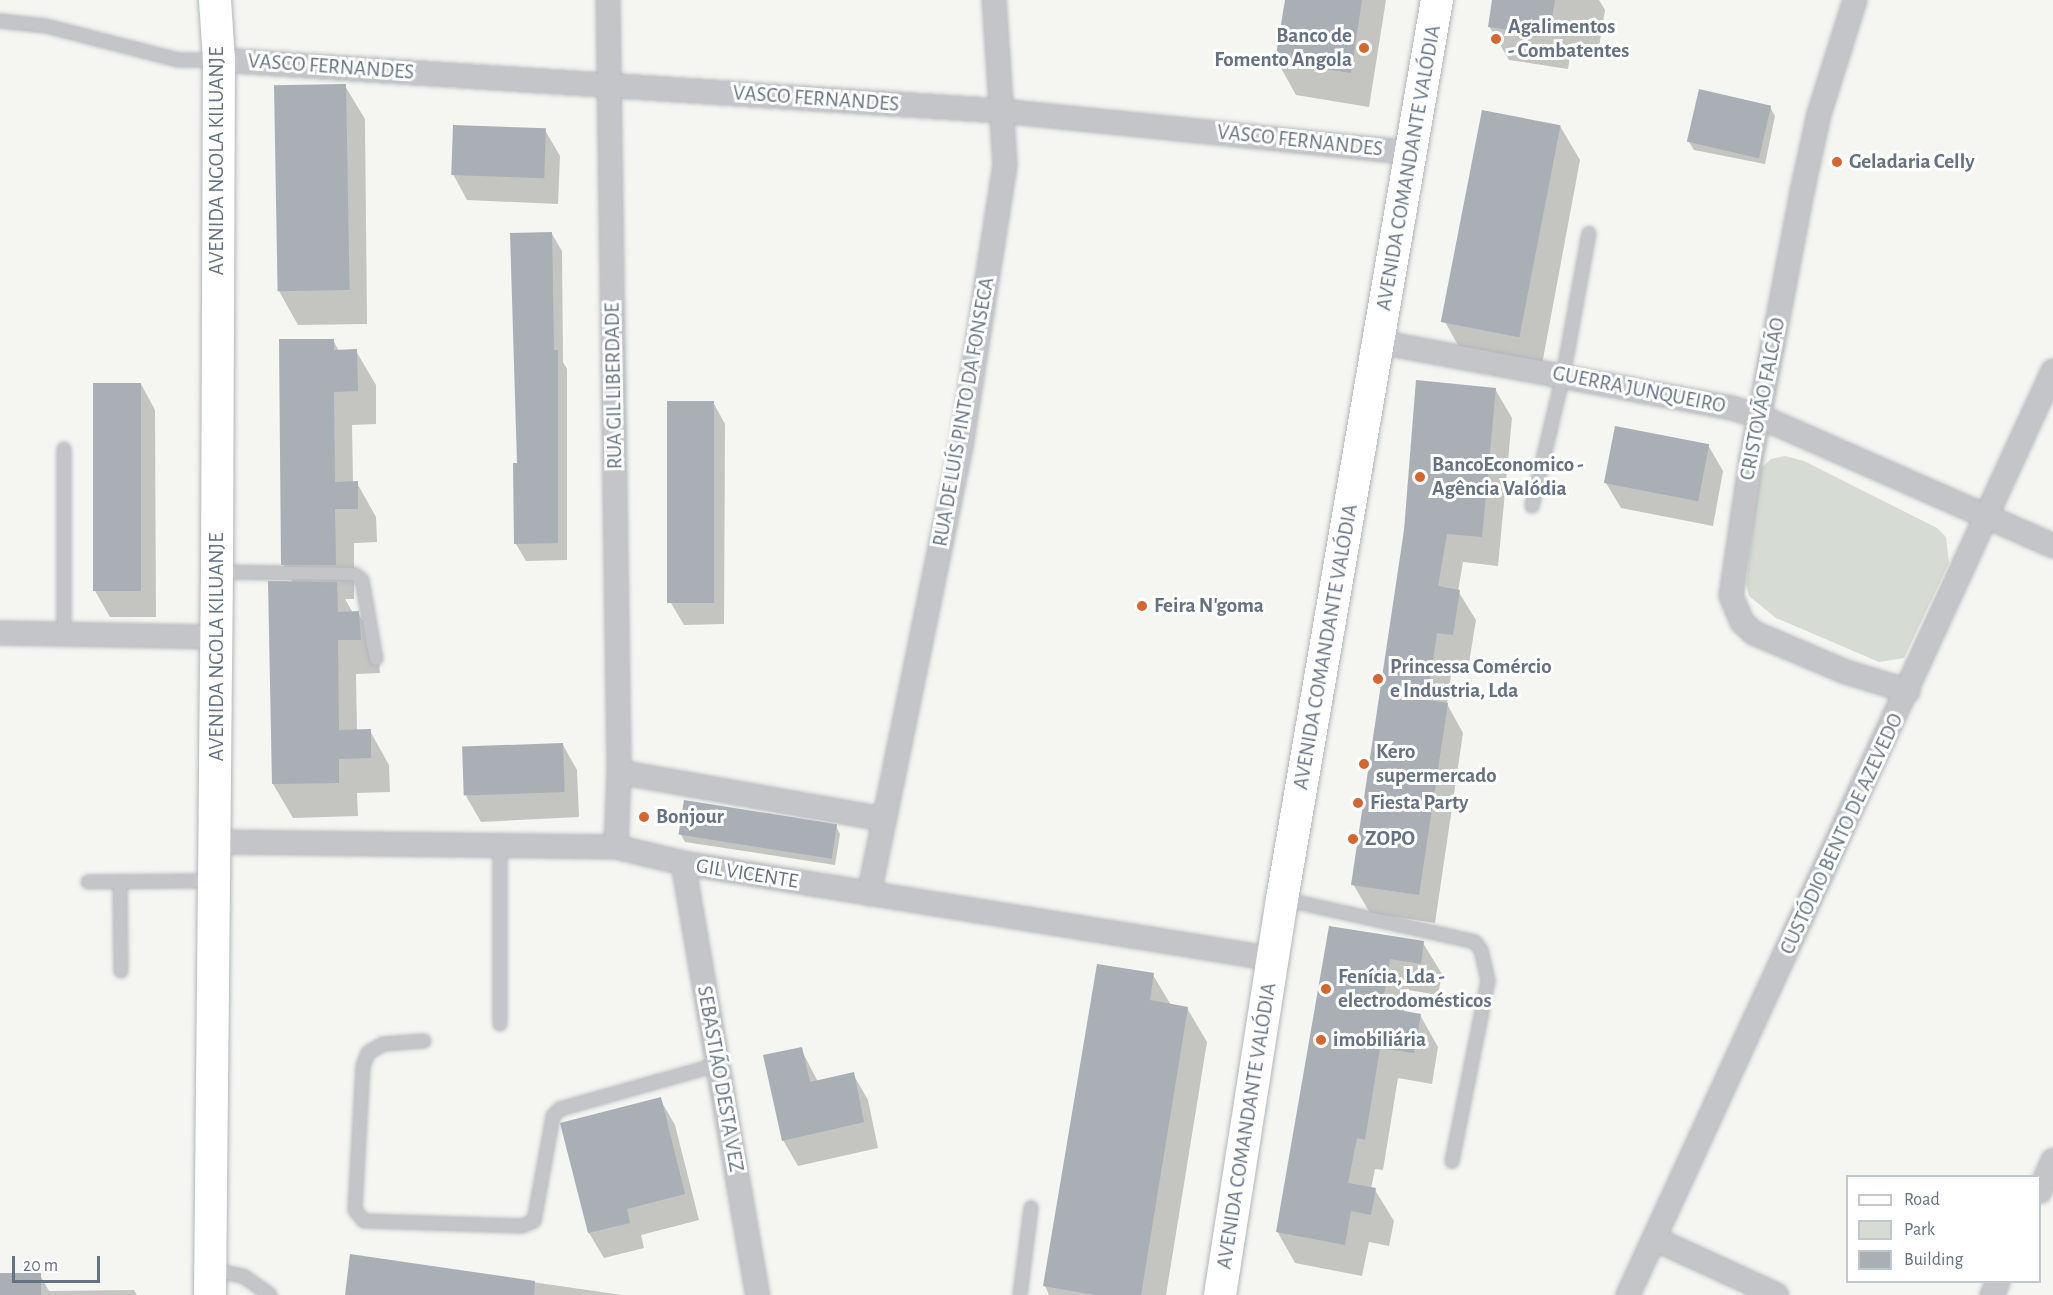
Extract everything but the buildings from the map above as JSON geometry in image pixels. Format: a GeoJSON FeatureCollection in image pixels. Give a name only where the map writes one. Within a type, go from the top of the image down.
{"type":"FeatureCollection","features":[{"type":"Feature","properties":{"kind":"street","name":"AVENIDA NGOLA KILUANJE"},"geometry":{"type":"LineString","coordinates":[[211,1282],[216,881],[219,60],[215,0]]}},
{"type":"Feature","properties":{"kind":"street","name":"RUA GIL LIBERDADE"},"geometry":{"type":"LineString","coordinates":[[608,0],[619,772],[616,847]]}},
{"type":"Feature","properties":{"kind":"street","name":"RUA DE LUÍS PINTO DA FONSECA"},"geometry":{"type":"LineString","coordinates":[[869,894],[963,434],[1005,164],[994,0]]}},
{"type":"Feature","properties":{"kind":"street","name":"AVENIDA COMANDANTE VALÓDIA"},"geometry":{"type":"LineString","coordinates":[[1220,1295],[1282,899],[1380,342],[1437,0]]}},
{"type":"Feature","properties":{"kind":"street","name":"CRISTOVÃO FALCÃO"},"geometry":{"type":"LineString","coordinates":[[1855,0],[1819,114],[1730,582],[1735,609],[1754,633],[1776,644],[1908,691]]}},
{"type":"Feature","properties":{"kind":"street","name":"VASCO FERNANDES"},"geometry":{"type":"LineString","coordinates":[[219,60],[1001,111],[1412,153]]}},
{"type":"Feature","properties":{"kind":"street","name":"GUERRA JUNQUEIRO"},"geometry":{"type":"LineString","coordinates":[[1380,342],[1563,376],[1761,417],[2053,546]]}},
{"type":"Feature","properties":{"kind":"street","name":"CUSTÓDIO BENTO DE AZEVEDO"},"geometry":{"type":"LineString","coordinates":[[1628,1295],[1908,691],[2053,371]]}},
{"type":"Feature","properties":{"kind":"street"},"geometry":{"type":"LineString","coordinates":[[0,633],[217,637]]}},
{"type":"Feature","properties":{"kind":"street"},"geometry":{"type":"LineString","coordinates":[[619,772],[884,819]]}},
{"type":"Feature","properties":{"kind":"street","name":"GIL VICENTE"},"geometry":{"type":"LineString","coordinates":[[216,842],[616,847],[683,863],[1274,959]]}},
{"type":"Feature","properties":{"kind":"street","name":"SEBASTIÃO DESTA VEZ"},"geometry":{"type":"LineString","coordinates":[[683,863],[758,1295]]}},
{"type":"Feature","properties":{"kind":"street"},"geometry":{"type":"LineString","coordinates":[[2041,1189],[2053,1161]]}},
{"type":"Feature","properties":{"kind":"street"},"geometry":{"type":"LineString","coordinates":[[1655,1239],[1777,1295]]}},
{"type":"Feature","properties":{"kind":"lane"},"geometry":{"type":"LineString","coordinates":[[0,21],[46,26],[178,60],[219,60]]}},
{"type":"Feature","properties":{"kind":"lane"},"geometry":{"type":"LineString","coordinates":[[1532,506],[1563,376],[1588,233]]}},
{"type":"Feature","properties":{"kind":"lane"},"geometry":{"type":"LineString","coordinates":[[64,449],[64,634]]}},
{"type":"Feature","properties":{"kind":"lane"},"geometry":{"type":"LineString","coordinates":[[217,572],[354,574],[362,580],[376,659]]}},
{"type":"Feature","properties":{"kind":"lane"},"geometry":{"type":"LineString","coordinates":[[500,846],[500,1024]]}},
{"type":"Feature","properties":{"kind":"lane"},"geometry":{"type":"LineString","coordinates":[[88,882],[216,881]]}},
{"type":"Feature","properties":{"kind":"lane"},"geometry":{"type":"LineString","coordinates":[[120,882],[121,970]]}},
{"type":"Feature","properties":{"kind":"lane"},"geometry":{"type":"LineString","coordinates":[[1282,899],[1474,942],[1481,950],[1488,981],[1452,1161]]}},
{"type":"Feature","properties":{"kind":"lane"},"geometry":{"type":"LineString","coordinates":[[424,1041],[383,1044],[368,1053],[363,1066],[355,1210],[364,1221],[522,1226],[534,1221],[553,1116],[560,1109],[717,1065]]}},
{"type":"Feature","properties":{"kind":"lane"},"geometry":{"type":"LineString","coordinates":[[1020,1295],[1031,1208]]}},
{"type":"Feature","properties":{"kind":"lane"},"geometry":{"type":"LineString","coordinates":[[211,1282],[243,1276],[270,1295]]}},
{"type":"Feature","properties":{"kind":"green space"},"geometry":{"type":"Polygon","coordinates":[[[1785,456],[1804,461],[1937,528],[1946,537],[1949,563],[1904,658],[1879,662],[1776,618],[1749,596],[1746,584],[1760,469],[1771,459],[1785,456]]]}},
{"type":"Feature","properties":{"kind":"place","name":"Agalimentos - Combatentes"},"geometry":{"type":"Point","coordinates":[1496,39]}},
{"type":"Feature","properties":{"kind":"place","name":"Banco de Fomento Angola"},"geometry":{"type":"Point","coordinates":[1364,48]}},
{"type":"Feature","properties":{"kind":"place","name":"Geladaria Celly"},"geometry":{"type":"Point","coordinates":[1837,162]}},
{"type":"Feature","properties":{"kind":"place","name":"BancoEconomico - Agência Valódia"},"geometry":{"type":"Point","coordinates":[1420,477]}},
{"type":"Feature","properties":{"kind":"place","name":"Feira N'goma"},"geometry":{"type":"Point","coordinates":[1142,606]}},
{"type":"Feature","properties":{"kind":"place","name":"Princessa Comércio e Industria, Lda"},"geometry":{"type":"Point","coordinates":[1378,679]}},
{"type":"Feature","properties":{"kind":"place","name":"Kero supermercado"},"geometry":{"type":"Point","coordinates":[1364,764]}},
{"type":"Feature","properties":{"kind":"place","name":"Fiesta Party"},"geometry":{"type":"Point","coordinates":[1358,803]}},
{"type":"Feature","properties":{"kind":"place","name":"Bonjour"},"geometry":{"type":"Point","coordinates":[644,817]}},
{"type":"Feature","properties":{"kind":"place","name":"ZOPO"},"geometry":{"type":"Point","coordinates":[1353,839]}},
{"type":"Feature","properties":{"kind":"place","name":"Fenícia, Lda - electrodomésticos"},"geometry":{"type":"Point","coordinates":[1326,989]}},
{"type":"Feature","properties":{"kind":"place","name":"imobiliária"},"geometry":{"type":"Point","coordinates":[1321,1040]}}]}
